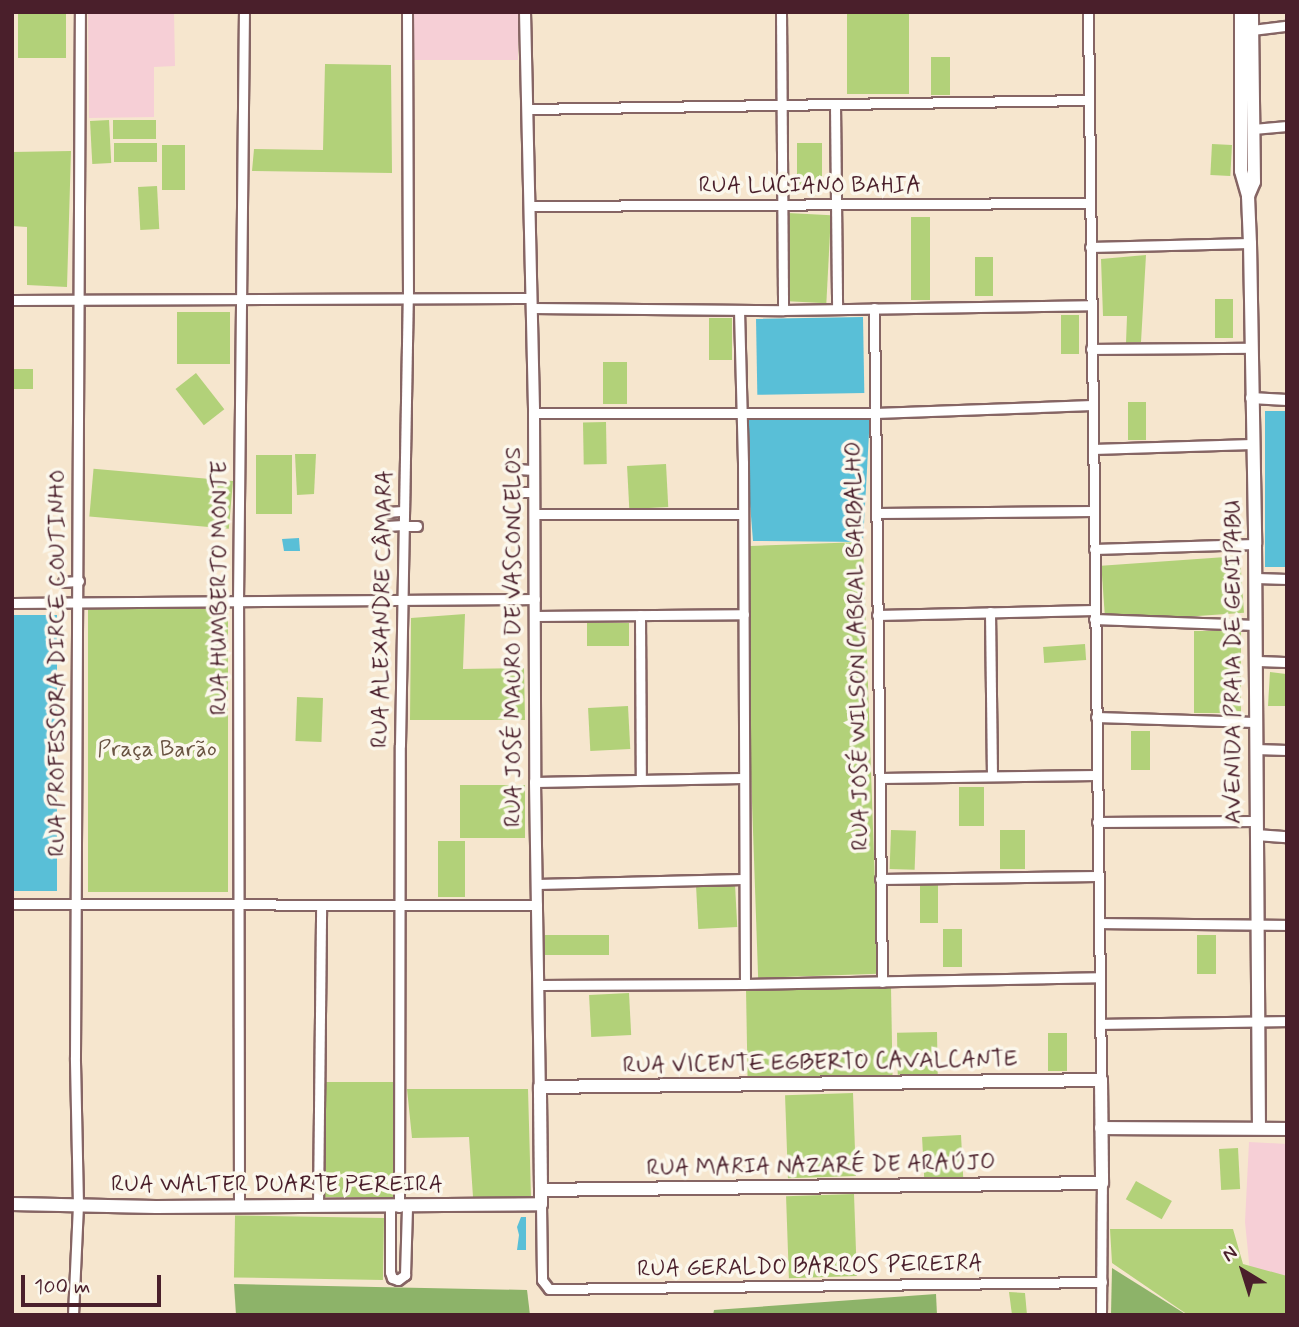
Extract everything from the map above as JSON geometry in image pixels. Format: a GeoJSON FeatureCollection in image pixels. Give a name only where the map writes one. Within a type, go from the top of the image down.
{"type":"FeatureCollection","features":[{"type":"Feature","properties":{"kind":"main road","name":"AVENIDA PRAIA DE GENIPABU"},"geometry":{"type":"LineString","coordinates":[[1241,12],[1241,171],[1248,196],[1250,243],[1256,578],[1255,821],[1259,1127]]}},
{"type":"Feature","properties":{"kind":"main road","name":"AVENIDA PRAIA DE GENIPABU"},"geometry":{"type":"LineString","coordinates":[[1248,196],[1254,182],[1252,12]]}},
{"type":"Feature","properties":{"kind":"main road","name":"RUA VICENTE EGBERTO CAVALCANTE"},"geometry":{"type":"LineString","coordinates":[[540,1087],[1101,1080]]}},
{"type":"Feature","properties":{"kind":"main road"},"geometry":{"type":"LineString","coordinates":[[1101,1080],[1102,1183]]}},
{"type":"Feature","properties":{"kind":"main road","name":"RUA JOSÉ MAURO DE VASCONCELOS"},"geometry":{"type":"LineString","coordinates":[[540,1087],[541,1205]]}},
{"type":"Feature","properties":{"kind":"main road"},"geometry":{"type":"LineString","coordinates":[[1101,1128],[1287,1129]]}},
{"type":"Feature","properties":{"kind":"main road","name":"RUA MARIA NAZARÉ DE ARAÚJO"},"geometry":{"type":"LineString","coordinates":[[541,1189],[1102,1183]]}},
{"type":"Feature","properties":{"kind":"main road","name":"RUA WALTER DUARTE PEREIRA"},"geometry":{"type":"LineString","coordinates":[[12,1204],[399,1207],[541,1205]]}},
{"type":"Feature","properties":{"kind":"street","name":"RUA PROFESSORA DIRCE COUTINHO"},"geometry":{"type":"LineString","coordinates":[[73,1315],[78,1205],[76,904],[80,12]]}},
{"type":"Feature","properties":{"kind":"street","name":"RUA HUMBERTO MONTE"},"geometry":{"type":"LineString","coordinates":[[239,1206],[238,602],[244,12]]}},
{"type":"Feature","properties":{"kind":"street","name":"RUA ALEXANDRE CÂMARA"},"geometry":{"type":"LineString","coordinates":[[399,1207],[402,601],[408,298],[407,12]]}},
{"type":"Feature","properties":{"kind":"street","name":"RUA JOSÉ MAURO DE VASCONCELOS"},"geometry":{"type":"LineString","coordinates":[[525,12],[534,413],[535,782],[540,1087]]}},
{"type":"Feature","properties":{"kind":"street"},"geometry":{"type":"LineString","coordinates":[[782,12],[783,310]]}},
{"type":"Feature","properties":{"kind":"street"},"geometry":{"type":"LineString","coordinates":[[1088,12],[1101,1080]]}},
{"type":"Feature","properties":{"kind":"street"},"geometry":{"type":"LineString","coordinates":[[1252,30],[1287,26]]}},
{"type":"Feature","properties":{"kind":"street"},"geometry":{"type":"LineString","coordinates":[[528,109],[1088,100]]}},
{"type":"Feature","properties":{"kind":"street"},"geometry":{"type":"LineString","coordinates":[[835,105],[837,309]]}},
{"type":"Feature","properties":{"kind":"street"},"geometry":{"type":"LineString","coordinates":[[1253,129],[1287,126]]}},
{"type":"Feature","properties":{"kind":"street","name":"RUA LUCIANO BAHIA"},"geometry":{"type":"LineString","coordinates":[[530,206],[1090,203]]}},
{"type":"Feature","properties":{"kind":"street"},"geometry":{"type":"LineString","coordinates":[[1090,247],[1250,243]]}},
{"type":"Feature","properties":{"kind":"street"},"geometry":{"type":"LineString","coordinates":[[12,300],[408,298],[739,310],[1090,305]]}},
{"type":"Feature","properties":{"kind":"street","name":"RUA JOSÉ WILSON CABRAL BARBALHO"},"geometry":{"type":"LineString","coordinates":[[874,309],[882,982]]}},
{"type":"Feature","properties":{"kind":"street"},"geometry":{"type":"LineString","coordinates":[[739,310],[744,614],[742,778],[745,984]]}},
{"type":"Feature","properties":{"kind":"street"},"geometry":{"type":"LineString","coordinates":[[1091,349],[1251,348]]}},
{"type":"Feature","properties":{"kind":"street"},"geometry":{"type":"LineString","coordinates":[[1251,398],[1287,400]]}},
{"type":"Feature","properties":{"kind":"street"},"geometry":{"type":"LineString","coordinates":[[534,413],[875,413],[1091,405]]}},
{"type":"Feature","properties":{"kind":"street"},"geometry":{"type":"LineString","coordinates":[[1093,449],[1252,444]]}},
{"type":"Feature","properties":{"kind":"street"},"geometry":{"type":"LineString","coordinates":[[518,469],[534,470]]}},
{"type":"Feature","properties":{"kind":"street"},"geometry":{"type":"LineString","coordinates":[[516,492],[534,492]]}},
{"type":"Feature","properties":{"kind":"street"},"geometry":{"type":"LineString","coordinates":[[387,512],[403,511]]}},
{"type":"Feature","properties":{"kind":"street"},"geometry":{"type":"LineString","coordinates":[[876,513],[1093,511]]}},
{"type":"Feature","properties":{"kind":"street"},"geometry":{"type":"LineString","coordinates":[[534,514],[743,514]]}},
{"type":"Feature","properties":{"kind":"street"},"geometry":{"type":"LineString","coordinates":[[386,526],[417,526]]}},
{"type":"Feature","properties":{"kind":"street"},"geometry":{"type":"LineString","coordinates":[[1094,549],[1255,544]]}},
{"type":"Feature","properties":{"kind":"street"},"geometry":{"type":"LineString","coordinates":[[1256,578],[1287,579]]}},
{"type":"Feature","properties":{"kind":"street"},"geometry":{"type":"LineString","coordinates":[[62,582],[79,581]]}},
{"type":"Feature","properties":{"kind":"street"},"geometry":{"type":"LineString","coordinates":[[12,603],[535,599]]}},
{"type":"Feature","properties":{"kind":"street"},"geometry":{"type":"LineString","coordinates":[[990,612],[992,774]]}},
{"type":"Feature","properties":{"kind":"street"},"geometry":{"type":"LineString","coordinates":[[877,615],[990,612],[1256,625]]}},
{"type":"Feature","properties":{"kind":"street"},"geometry":{"type":"LineString","coordinates":[[640,614],[641,779]]}},
{"type":"Feature","properties":{"kind":"street"},"geometry":{"type":"LineString","coordinates":[[535,617],[744,614]]}},
{"type":"Feature","properties":{"kind":"street"},"geometry":{"type":"LineString","coordinates":[[1256,661],[1287,662]]}},
{"type":"Feature","properties":{"kind":"street"},"geometry":{"type":"LineString","coordinates":[[1096,716],[1255,722]]}},
{"type":"Feature","properties":{"kind":"street"},"geometry":{"type":"LineString","coordinates":[[1255,749],[1287,750]]}},
{"type":"Feature","properties":{"kind":"street"},"geometry":{"type":"LineString","coordinates":[[880,778],[992,774],[1096,775]]}},
{"type":"Feature","properties":{"kind":"street"},"geometry":{"type":"LineString","coordinates":[[535,782],[742,778]]}},
{"type":"Feature","properties":{"kind":"street"},"geometry":{"type":"LineString","coordinates":[[1097,822],[1255,821]]}},
{"type":"Feature","properties":{"kind":"street"},"geometry":{"type":"LineString","coordinates":[[1256,835],[1287,837]]}},
{"type":"Feature","properties":{"kind":"street"},"geometry":{"type":"LineString","coordinates":[[880,879],[1097,876]]}},
{"type":"Feature","properties":{"kind":"street"},"geometry":{"type":"LineString","coordinates":[[537,884],[743,879]]}},
{"type":"Feature","properties":{"kind":"street"},"geometry":{"type":"LineString","coordinates":[[12,904],[537,905]]}},
{"type":"Feature","properties":{"kind":"street"},"geometry":{"type":"LineString","coordinates":[[318,1206],[321,905]]}},
{"type":"Feature","properties":{"kind":"street"},"geometry":{"type":"LineString","coordinates":[[1099,923],[1287,925]]}},
{"type":"Feature","properties":{"kind":"street"},"geometry":{"type":"LineString","coordinates":[[539,985],[1099,977]]}},
{"type":"Feature","properties":{"kind":"street"},"geometry":{"type":"LineString","coordinates":[[1100,1024],[1287,1021]]}},
{"type":"Feature","properties":{"kind":"street"},"geometry":{"type":"LineString","coordinates":[[1101,1315],[1102,1183]]}},
{"type":"Feature","properties":{"kind":"street","name":"RUA JOSÉ MAURO DE VASCONCELOS"},"geometry":{"type":"LineString","coordinates":[[541,1205],[541,1262]]}},
{"type":"Feature","properties":{"kind":"street"},"geometry":{"type":"LineString","coordinates":[[399,1207],[405,1275],[396,1280],[390,1272],[399,1207]]}},
{"type":"Feature","properties":{"kind":"street","name":"RUA GERALDO BARROS PEREIRA"},"geometry":{"type":"LineString","coordinates":[[541,1262],[543,1285],[561,1290],[1102,1282]]}},
{"type":"Feature","properties":{"kind":"shaded area"},"geometry":{"type":"Polygon","coordinates":[[[88,12],[174,12],[175,66],[154,67],[154,117],[89,118],[88,12]]]}},
{"type":"Feature","properties":{"kind":"shaded area"},"geometry":{"type":"Polygon","coordinates":[[[414,12],[518,12],[518,60],[414,60],[414,12]]]}},
{"type":"Feature","properties":{"kind":"shaded area"},"geometry":{"type":"Polygon","coordinates":[[[1249,1142],[1287,1144],[1287,1315],[1250,1272],[1245,1222],[1249,1142]]]}},
{"type":"Feature","properties":{"kind":"green space"},"geometry":{"type":"Polygon","coordinates":[[[847,12],[909,12],[909,94],[847,94],[847,12]]]}},
{"type":"Feature","properties":{"kind":"green space"},"geometry":{"type":"Polygon","coordinates":[[[18,13],[66,13],[66,58],[18,58],[18,13]]]}},
{"type":"Feature","properties":{"kind":"green space"},"geometry":{"type":"Polygon","coordinates":[[[931,57],[950,57],[950,95],[931,95],[931,57]]]}},
{"type":"Feature","properties":{"kind":"green space"},"geometry":{"type":"Polygon","coordinates":[[[325,64],[391,65],[392,173],[252,171],[254,149],[323,150],[325,64]]]}},
{"type":"Feature","properties":{"kind":"green space"},"geometry":{"type":"Polygon","coordinates":[[[109,120],[111,163],[92,164],[90,121],[109,120]]]}},
{"type":"Feature","properties":{"kind":"green space"},"geometry":{"type":"Polygon","coordinates":[[[113,120],[156,120],[156,139],[113,139],[113,120]]]}},
{"type":"Feature","properties":{"kind":"green space"},"geometry":{"type":"Polygon","coordinates":[[[114,143],[157,143],[157,162],[114,162],[114,143]]]}},
{"type":"Feature","properties":{"kind":"green space"},"geometry":{"type":"Polygon","coordinates":[[[797,143],[822,143],[822,185],[797,185],[797,143]]]}},
{"type":"Feature","properties":{"kind":"green space"},"geometry":{"type":"Polygon","coordinates":[[[1212,144],[1232,145],[1230,176],[1210,175],[1212,144]]]}},
{"type":"Feature","properties":{"kind":"green space"},"geometry":{"type":"Polygon","coordinates":[[[162,145],[185,145],[185,190],[162,190],[162,145]]]}},
{"type":"Feature","properties":{"kind":"green space"},"geometry":{"type":"Polygon","coordinates":[[[71,151],[67,287],[27,285],[27,227],[12,226],[12,152],[71,151]]]}},
{"type":"Feature","properties":{"kind":"green space"},"geometry":{"type":"Polygon","coordinates":[[[157,186],[159,229],[140,230],[138,187],[157,186]]]}},
{"type":"Feature","properties":{"kind":"green space"},"geometry":{"type":"Polygon","coordinates":[[[788,213],[831,215],[826,303],[783,301],[788,213]]]}},
{"type":"Feature","properties":{"kind":"green space"},"geometry":{"type":"Polygon","coordinates":[[[911,217],[930,217],[930,300],[911,300],[911,217]]]}},
{"type":"Feature","properties":{"kind":"green space"},"geometry":{"type":"Polygon","coordinates":[[[1146,255],[1141,342],[1126,343],[1127,316],[1103,316],[1101,259],[1146,255]]]}},
{"type":"Feature","properties":{"kind":"green space"},"geometry":{"type":"Polygon","coordinates":[[[975,257],[993,257],[993,296],[975,296],[975,257]]]}},
{"type":"Feature","properties":{"kind":"green space"},"geometry":{"type":"Polygon","coordinates":[[[1215,299],[1233,299],[1233,338],[1215,338],[1215,299]]]}},
{"type":"Feature","properties":{"kind":"green space"},"geometry":{"type":"Polygon","coordinates":[[[177,312],[230,312],[230,364],[177,364],[177,312]]]}},
{"type":"Feature","properties":{"kind":"green space"},"geometry":{"type":"Polygon","coordinates":[[[1061,315],[1079,315],[1079,354],[1061,354],[1061,315]]]}},
{"type":"Feature","properties":{"kind":"green space"},"geometry":{"type":"Polygon","coordinates":[[[709,318],[732,318],[732,360],[709,360],[709,318]]]}},
{"type":"Feature","properties":{"kind":"green space"},"geometry":{"type":"Polygon","coordinates":[[[603,362],[627,362],[627,404],[603,404],[603,362]]]}},
{"type":"Feature","properties":{"kind":"green space"},"geometry":{"type":"Polygon","coordinates":[[[12,369],[33,369],[33,389],[12,389],[12,369]]]}},
{"type":"Feature","properties":{"kind":"green space"},"geometry":{"type":"Polygon","coordinates":[[[196,373],[224,409],[204,425],[176,389],[196,373]]]}},
{"type":"Feature","properties":{"kind":"green space"},"geometry":{"type":"Polygon","coordinates":[[[1128,402],[1146,402],[1146,440],[1128,440],[1128,402]]]}},
{"type":"Feature","properties":{"kind":"green space"},"geometry":{"type":"Polygon","coordinates":[[[583,422],[606,422],[607,464],[584,464],[583,422]]]}},
{"type":"Feature","properties":{"kind":"green space"},"geometry":{"type":"Polygon","coordinates":[[[295,454],[316,454],[314,494],[297,495],[295,454]]]}},
{"type":"Feature","properties":{"kind":"green space"},"geometry":{"type":"Polygon","coordinates":[[[256,455],[292,455],[292,514],[256,514],[256,455]]]}},
{"type":"Feature","properties":{"kind":"green space"},"geometry":{"type":"Polygon","coordinates":[[[666,464],[668,507],[629,509],[627,466],[666,464]]]}},
{"type":"Feature","properties":{"kind":"green space"},"geometry":{"type":"Polygon","coordinates":[[[94,469],[233,481],[229,529],[89,517],[94,469]]]}},
{"type":"Feature","properties":{"kind":"green space"},"geometry":{"type":"Polygon","coordinates":[[[863,542],[878,974],[758,978],[743,546],[863,542]]]}},
{"type":"Feature","properties":{"kind":"green space"},"geometry":{"type":"Polygon","coordinates":[[[1240,556],[1244,613],[1105,623],[1101,566],[1240,556]]]}},
{"type":"Feature","properties":{"kind":"green space","name":"Praça Barão"},"geometry":{"type":"Polygon","coordinates":[[[88,609],[228,609],[228,892],[88,892],[88,609]]]}},
{"type":"Feature","properties":{"kind":"green space"},"geometry":{"type":"Polygon","coordinates":[[[465,614],[463,669],[524,668],[525,720],[410,720],[411,618],[465,614]]]}},
{"type":"Feature","properties":{"kind":"green space"},"geometry":{"type":"Polygon","coordinates":[[[587,623],[629,623],[629,646],[587,646],[587,623]]]}},
{"type":"Feature","properties":{"kind":"green space"},"geometry":{"type":"Polygon","coordinates":[[[1194,631],[1241,631],[1241,713],[1194,713],[1194,631]]]}},
{"type":"Feature","properties":{"kind":"green space"},"geometry":{"type":"Polygon","coordinates":[[[1085,644],[1086,660],[1044,663],[1043,647],[1085,644]]]}},
{"type":"Feature","properties":{"kind":"green space"},"geometry":{"type":"Polygon","coordinates":[[[1270,672],[1286,674],[1287,706],[1268,706],[1270,672]]]}},
{"type":"Feature","properties":{"kind":"green space"},"geometry":{"type":"Polygon","coordinates":[[[297,697],[323,698],[321,742],[295,741],[297,697]]]}},
{"type":"Feature","properties":{"kind":"green space"},"geometry":{"type":"Polygon","coordinates":[[[628,706],[630,749],[590,751],[588,708],[628,706]]]}},
{"type":"Feature","properties":{"kind":"green space"},"geometry":{"type":"Polygon","coordinates":[[[1131,731],[1150,731],[1150,770],[1131,770],[1131,731]]]}},
{"type":"Feature","properties":{"kind":"green space"},"geometry":{"type":"Polygon","coordinates":[[[460,785],[525,785],[525,838],[460,838],[460,785]]]}},
{"type":"Feature","properties":{"kind":"green space"},"geometry":{"type":"Polygon","coordinates":[[[959,787],[984,787],[984,826],[959,826],[959,787]]]}},
{"type":"Feature","properties":{"kind":"green space"},"geometry":{"type":"Polygon","coordinates":[[[891,830],[916,831],[915,870],[890,869],[891,830]]]}},
{"type":"Feature","properties":{"kind":"green space"},"geometry":{"type":"Polygon","coordinates":[[[1000,830],[1025,830],[1025,869],[1000,869],[1000,830]]]}},
{"type":"Feature","properties":{"kind":"green space"},"geometry":{"type":"Polygon","coordinates":[[[438,841],[465,841],[465,897],[438,897],[438,841]]]}},
{"type":"Feature","properties":{"kind":"green space"},"geometry":{"type":"Polygon","coordinates":[[[735,884],[737,927],[698,929],[696,886],[735,884]]]}},
{"type":"Feature","properties":{"kind":"green space"},"geometry":{"type":"Polygon","coordinates":[[[920,885],[938,885],[938,923],[920,923],[920,885]]]}},
{"type":"Feature","properties":{"kind":"green space"},"geometry":{"type":"Polygon","coordinates":[[[943,929],[962,929],[962,967],[943,967],[943,929]]]}},
{"type":"Feature","properties":{"kind":"green space"},"geometry":{"type":"Polygon","coordinates":[[[545,935],[609,935],[609,955],[545,955],[545,935]]]}},
{"type":"Feature","properties":{"kind":"green space"},"geometry":{"type":"Polygon","coordinates":[[[1197,935],[1216,935],[1216,974],[1197,974],[1197,935]]]}},
{"type":"Feature","properties":{"kind":"green space"},"geometry":{"type":"Polygon","coordinates":[[[891,987],[893,1077],[748,1080],[746,990],[891,987]]]}},
{"type":"Feature","properties":{"kind":"green space"},"geometry":{"type":"Polygon","coordinates":[[[629,993],[631,1035],[591,1037],[589,995],[629,993]]]}},
{"type":"Feature","properties":{"kind":"green space"},"geometry":{"type":"Polygon","coordinates":[[[937,1032],[938,1074],[898,1075],[897,1033],[937,1032]]]}},
{"type":"Feature","properties":{"kind":"green space"},"geometry":{"type":"Polygon","coordinates":[[[1048,1033],[1067,1033],[1067,1071],[1048,1071],[1048,1033]]]}},
{"type":"Feature","properties":{"kind":"green space"},"geometry":{"type":"Polygon","coordinates":[[[323,1082],[394,1082],[394,1197],[323,1197],[323,1082]]]}},
{"type":"Feature","properties":{"kind":"green space"},"geometry":{"type":"Polygon","coordinates":[[[407,1089],[528,1089],[531,1197],[473,1197],[469,1137],[412,1138],[407,1089]]]}},
{"type":"Feature","properties":{"kind":"green space"},"geometry":{"type":"Polygon","coordinates":[[[853,1093],[856,1176],[788,1178],[785,1095],[853,1093]]]}},
{"type":"Feature","properties":{"kind":"green space"},"geometry":{"type":"Polygon","coordinates":[[[961,1135],[963,1178],[924,1180],[922,1137],[961,1135]]]}},
{"type":"Feature","properties":{"kind":"green space"},"geometry":{"type":"Polygon","coordinates":[[[1238,1148],[1240,1189],[1221,1190],[1219,1149],[1238,1148]]]}},
{"type":"Feature","properties":{"kind":"green space"},"geometry":{"type":"Polygon","coordinates":[[[1136,1181],[1172,1201],[1162,1219],[1126,1199],[1136,1181]]]}},
{"type":"Feature","properties":{"kind":"green space"},"geometry":{"type":"Polygon","coordinates":[[[854,1194],[857,1276],[789,1278],[786,1196],[854,1194]]]}},
{"type":"Feature","properties":{"kind":"green space"},"geometry":{"type":"Polygon","coordinates":[[[235,1215],[384,1218],[383,1280],[234,1277],[235,1215]]]}},
{"type":"Feature","properties":{"kind":"green space"},"geometry":{"type":"Polygon","coordinates":[[[1110,1229],[1233,1229],[1243,1264],[1287,1276],[1287,1315],[1188,1315],[1112,1263],[1110,1229]]]}},
{"type":"Feature","properties":{"kind":"green space"},"geometry":{"type":"Polygon","coordinates":[[[1112,1268],[1187,1315],[1111,1315],[1112,1268]]]}},
{"type":"Feature","properties":{"kind":"green space"},"geometry":{"type":"Polygon","coordinates":[[[234,1284],[527,1290],[530,1315],[236,1315],[234,1284]]]}},
{"type":"Feature","properties":{"kind":"green space"},"geometry":{"type":"Polygon","coordinates":[[[1009,1292],[1025,1293],[1027,1315],[1012,1315],[1009,1292]]]}},
{"type":"Feature","properties":{"kind":"green space"},"geometry":{"type":"Polygon","coordinates":[[[936,1294],[937,1315],[713,1315],[714,1310],[936,1294]]]}},
{"type":"Feature","properties":{"kind":"water"},"geometry":{"type":"Polygon","coordinates":[[[863,317],[864,393],[757,395],[756,319],[863,317]]]}},
{"type":"Feature","properties":{"kind":"water"},"geometry":{"type":"Polygon","coordinates":[[[1265,411],[1287,411],[1287,567],[1265,567],[1265,411]]]}},
{"type":"Feature","properties":{"kind":"water"},"geometry":{"type":"Polygon","coordinates":[[[870,415],[863,542],[753,541],[743,416],[870,415]]]}},
{"type":"Feature","properties":{"kind":"water"},"geometry":{"type":"Polygon","coordinates":[[[299,538],[300,551],[284,551],[282,539],[299,538]]]}},
{"type":"Feature","properties":{"kind":"water"},"geometry":{"type":"Polygon","coordinates":[[[12,615],[57,615],[57,891],[12,891],[12,615]]]}},
{"type":"Feature","properties":{"kind":"water"},"geometry":{"type":"Polygon","coordinates":[[[521,1217],[526,1217],[526,1250],[517,1250],[517,1227],[521,1217]]]}}]}
